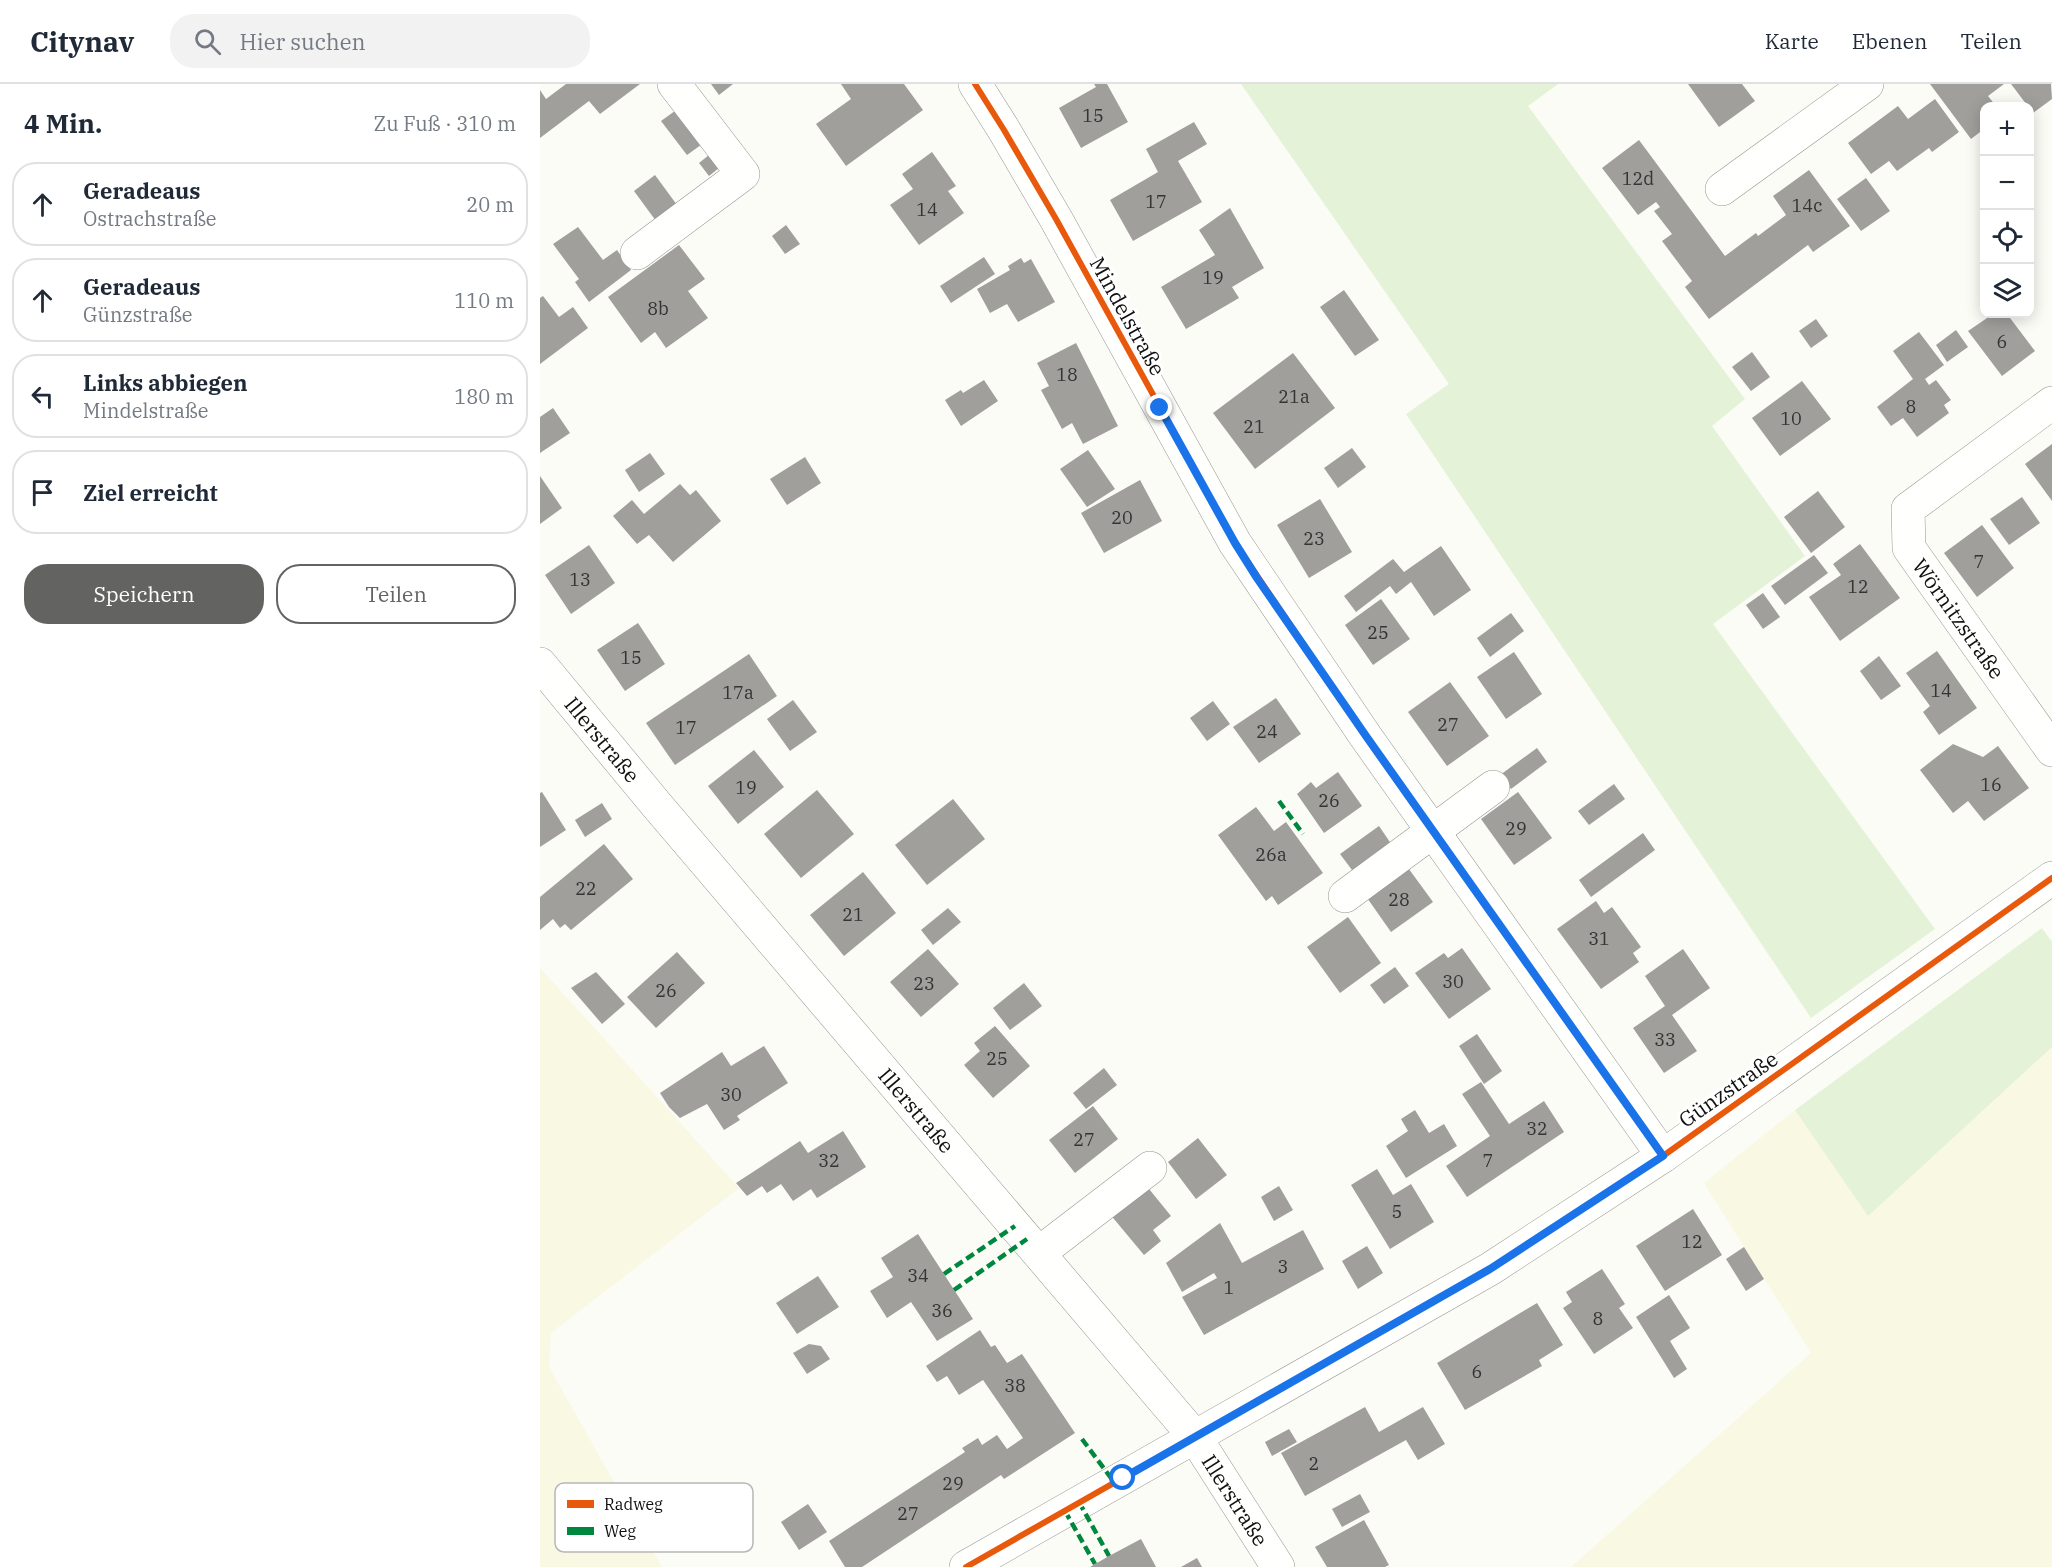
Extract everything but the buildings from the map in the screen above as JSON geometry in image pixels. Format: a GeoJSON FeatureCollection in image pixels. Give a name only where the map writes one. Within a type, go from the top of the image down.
{"type":"FeatureCollection","features":[{"type":"Feature","properties":{"kind":"street"},"geometry":{"type":"LineString","coordinates":[[637,253],[743,174],[674,84]]}},
{"type":"Feature","properties":{"kind":"street","name":"Mindelstraße"},"geometry":{"type":"LineString","coordinates":[[975,84],[1056,219],[1235,543],[1433,832],[1663,1156]]}},
{"type":"Feature","properties":{"kind":"street"},"geometry":{"type":"LineString","coordinates":[[1722,189],[1868,84]]}},
{"type":"Feature","properties":{"kind":"street","name":"Wörnitzstraße"},"geometry":{"type":"LineString","coordinates":[[2052,403],[1908,509],[1909,548],[2052,750]]}},
{"type":"Feature","properties":{"kind":"street","name":"Illerstraße"},"geometry":{"type":"LineString","coordinates":[[540,664],[648,795],[1195,1437],[1278,1567]]}},
{"type":"Feature","properties":{"kind":"street"},"geometry":{"type":"LineString","coordinates":[[1345,896],[1493,787]]}},
{"type":"Feature","properties":{"kind":"street","name":"Günzstraße"},"geometry":{"type":"LineString","coordinates":[[966,1567],[1490,1269],[1663,1156],[2052,878]]}},
{"type":"Feature","properties":{"kind":"street"},"geometry":{"type":"LineString","coordinates":[[1039,1252],[1150,1168]]}},
{"type":"Feature","properties":{"kind":"green space"},"geometry":{"type":"Polygon","coordinates":[[[1241,84],[1558,84],[1528,106],[1745,399],[1712,426],[1805,556],[1713,624],[1935,929],[1811,1018],[1406,414],[1449,384],[1241,84]]]}},
{"type":"Feature","properties":{"kind":"green space"},"geometry":{"type":"Polygon","coordinates":[[[2042,928],[2052,942],[2052,1047],[1868,1216],[1795,1110],[2042,928]]]}},
{"type":"Feature","properties":{"kind":"green space"},"geometry":{"type":"Polygon","coordinates":[[[540,968],[739,1188],[551,1333],[549,1367],[615,1483],[555,1483],[555,1552],[654,1552],[662,1567],[540,1567],[540,968]]]}},
{"type":"Feature","properties":{"kind":"green space"},"geometry":{"type":"Polygon","coordinates":[[[2052,1047],[2052,1567],[1571,1567],[1811,1353],[1704,1183],[1795,1110],[1868,1215],[2052,1047]]]}},
{"type":"Feature","properties":{"kind":"marked path"},"geometry":{"type":"LineString","coordinates":[[1279,801],[1303,834]]}},
{"type":"Feature","properties":{"kind":"marked path"},"geometry":{"type":"LineString","coordinates":[[944,1274],[1015,1226]]}},
{"type":"Feature","properties":{"kind":"marked path"},"geometry":{"type":"LineString","coordinates":[[954,1290],[1027,1239]]}},
{"type":"Feature","properties":{"kind":"marked path"},"geometry":{"type":"LineString","coordinates":[[1082,1439],[1114,1482]]}},
{"type":"Feature","properties":{"kind":"marked path"},"geometry":{"type":"LineString","coordinates":[[1079,1502],[1109,1556]]}},
{"type":"Feature","properties":{"kind":"marked path"},"geometry":{"type":"LineString","coordinates":[[1065,1511],[1095,1564]]}},
{"type":"Feature","properties":{"kind":"cycle path"},"geometry":{"type":"LineString","coordinates":[[975,84],[1056,219],[1235,543],[1366,737],[1663,1156]]}},
{"type":"Feature","properties":{"kind":"cycle path"},"geometry":{"type":"LineString","coordinates":[[966,1567],[1490,1269],[1663,1156],[2052,878]]}},
{"type":"Feature","properties":{"kind":"route"},"geometry":{"type":"LineString","coordinates":[[1123,1478],[1490,1269],[1663,1156],[1489,912],[1257,578],[1160,408]]}}]}
